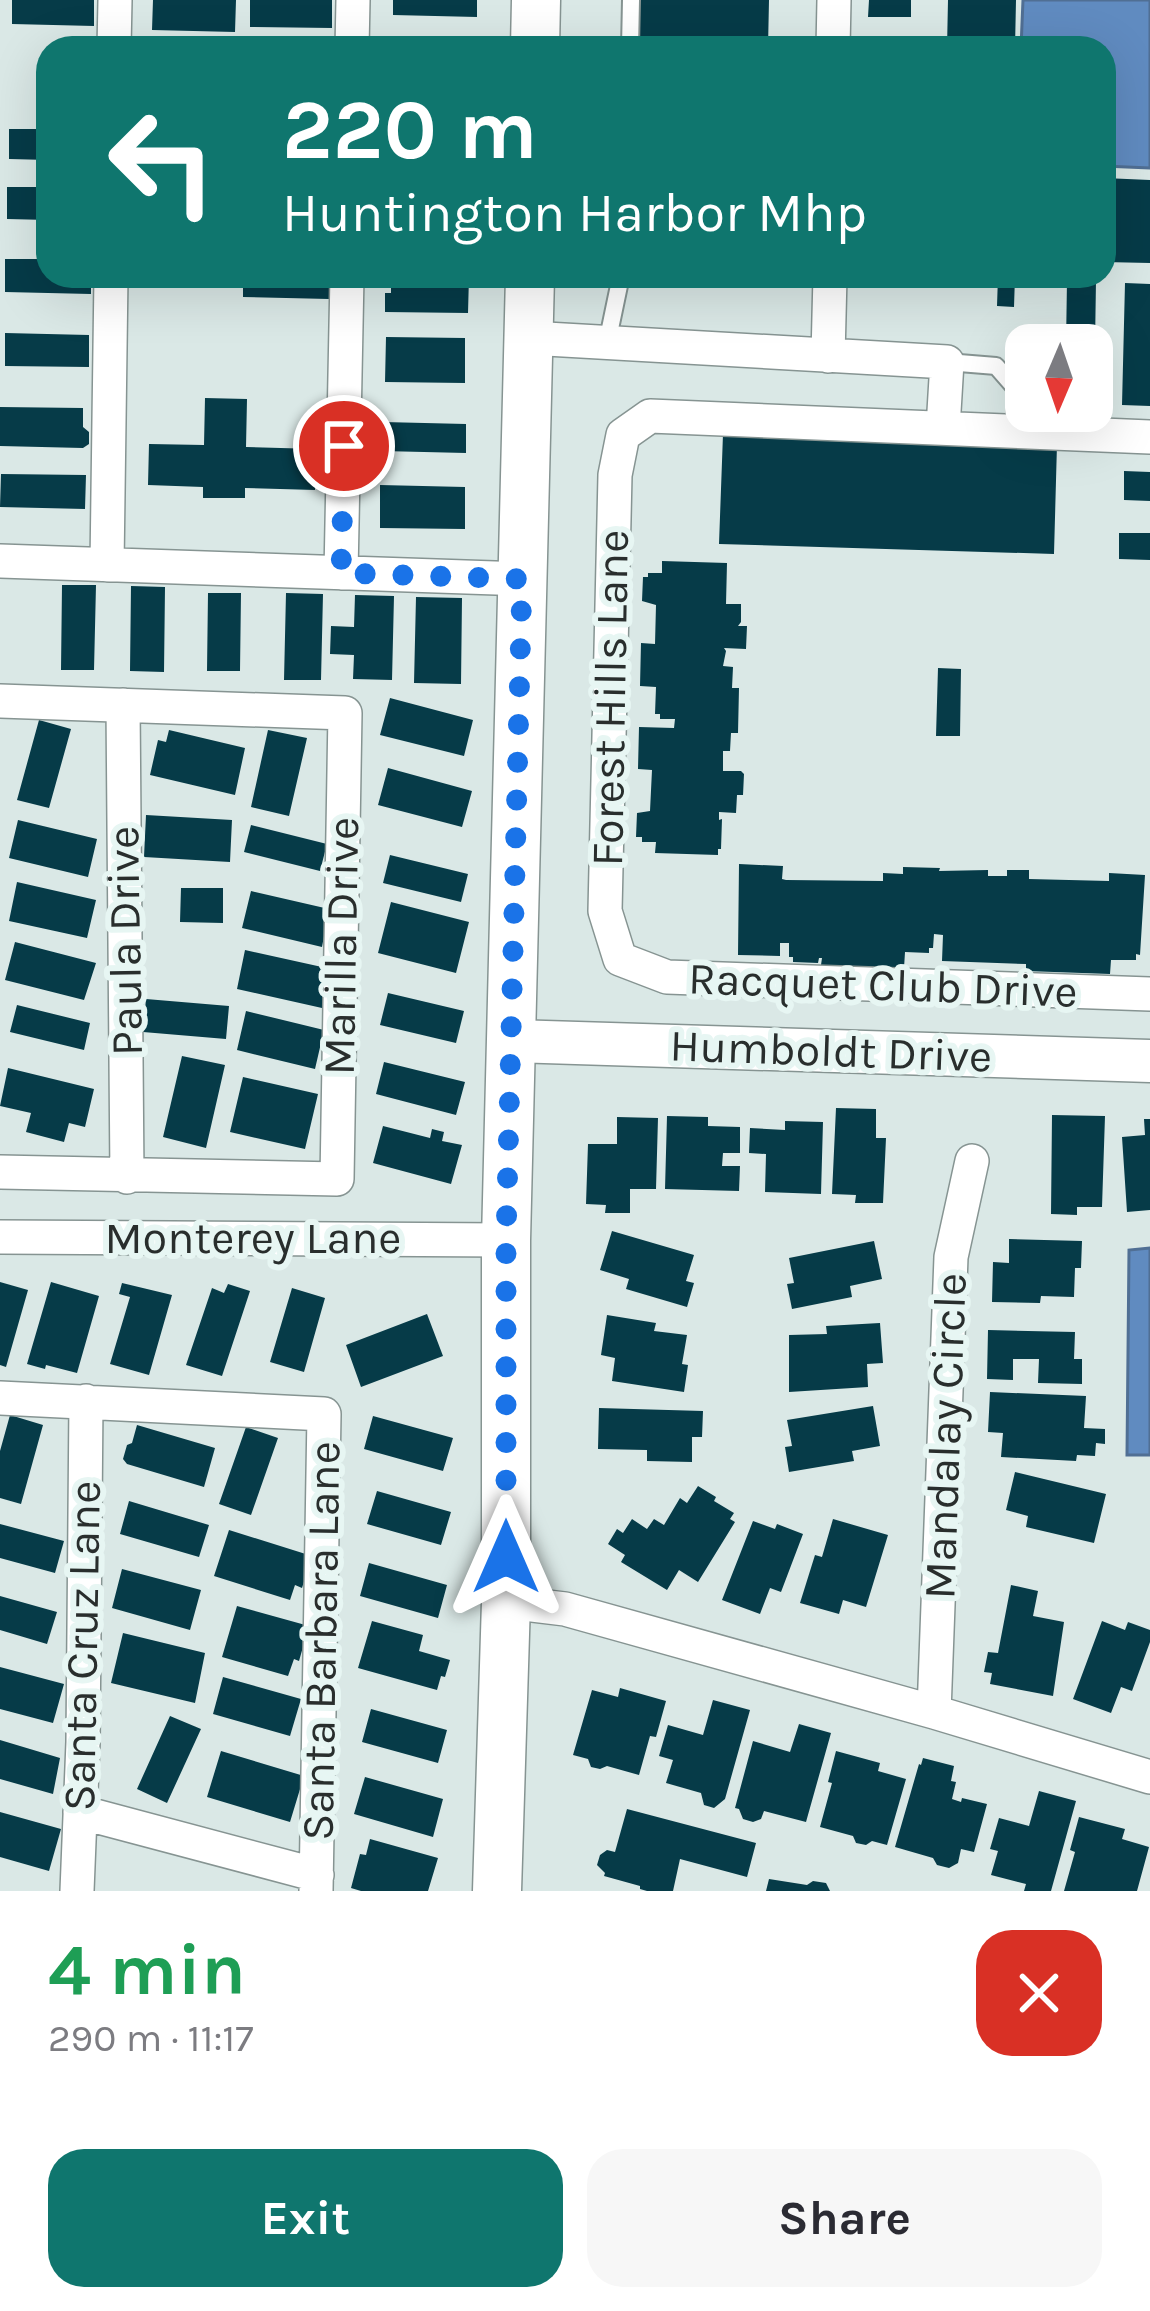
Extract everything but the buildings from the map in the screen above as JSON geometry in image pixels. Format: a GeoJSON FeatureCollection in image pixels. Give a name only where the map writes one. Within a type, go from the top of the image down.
{"type":"FeatureCollection","features":[{"type":"Feature","properties":{"kind":"main road"},"geometry":{"type":"LineString","coordinates":[[535,36],[536,0]]}},
{"type":"Feature","properties":{"kind":"main road"},"geometry":{"type":"LineString","coordinates":[[497,1891],[506,1602],[506,1240],[530,288]]}},
{"type":"Feature","properties":{"kind":"street"},"geometry":{"type":"LineString","coordinates":[[114,36],[115,0]]}},
{"type":"Feature","properties":{"kind":"street"},"geometry":{"type":"LineString","coordinates":[[352,36],[353,0]]}},
{"type":"Feature","properties":{"kind":"street"},"geometry":{"type":"LineString","coordinates":[[833,36],[834,0]]}},
{"type":"Feature","properties":{"kind":"street"},"geometry":{"type":"LineString","coordinates":[[107,565],[111,288]]}},
{"type":"Feature","properties":{"kind":"street"},"geometry":{"type":"LineString","coordinates":[[341,573],[347,288]]}},
{"type":"Feature","properties":{"kind":"street"},"geometry":{"type":"LineString","coordinates":[[828,356],[830,288]]}},
{"type":"Feature","properties":{"kind":"street"},"geometry":{"type":"LineString","coordinates":[[529,338],[947,362],[943,428],[1005,431]]}},
{"type":"Feature","properties":{"kind":"street","name":"Forest Hills Lane"},"geometry":{"type":"LineString","coordinates":[[620,959],[605,911],[615,475],[623,435],[650,416],[943,428]]}},
{"type":"Feature","properties":{"kind":"street"},"geometry":{"type":"LineString","coordinates":[[1037,432],[1150,437]]}},
{"type":"Feature","properties":{"kind":"street"},"geometry":{"type":"LineString","coordinates":[[0,561],[522,579]]}},
{"type":"Feature","properties":{"kind":"street"},"geometry":{"type":"LineString","coordinates":[[0,701],[123,706]]}},
{"type":"Feature","properties":{"kind":"street","name":"Marilla Drive"},"geometry":{"type":"LineString","coordinates":[[123,706],[345,713],[337,1179]]}},
{"type":"Feature","properties":{"kind":"street","name":"Paula Drive"},"geometry":{"type":"LineString","coordinates":[[123,706],[128,1177]]}},
{"type":"Feature","properties":{"kind":"street","name":"Racquet Club Drive"},"geometry":{"type":"LineString","coordinates":[[620,959],[667,977],[1150,994]]}},
{"type":"Feature","properties":{"kind":"street","name":"Humboldt Drive"},"geometry":{"type":"LineString","coordinates":[[512,1041],[1150,1061]]}},
{"type":"Feature","properties":{"kind":"street","name":"Mandalay Circle"},"geometry":{"type":"LineString","coordinates":[[934,1712],[952,1257],[972,1161]]}},
{"type":"Feature","properties":{"kind":"street","name":"Monterey Lane"},"geometry":{"type":"LineString","coordinates":[[0,1172],[337,1179]]}},
{"type":"Feature","properties":{"kind":"street","name":"Monterey Lane"},"geometry":{"type":"LineString","coordinates":[[0,1237],[506,1240]]}},
{"type":"Feature","properties":{"kind":"street"},"geometry":{"type":"LineString","coordinates":[[0,1398],[86,1401]]}},
{"type":"Feature","properties":{"kind":"street","name":"Santa Cruz Lane"},"geometry":{"type":"LineString","coordinates":[[77,1891],[86,1401]]}},
{"type":"Feature","properties":{"kind":"street","name":"Santa Barbara Lane"},"geometry":{"type":"LineString","coordinates":[[86,1401],[324,1414],[316,1883]]}},
{"type":"Feature","properties":{"kind":"street"},"geometry":{"type":"LineString","coordinates":[[506,1602],[565,1609],[1150,1777]]}},
{"type":"Feature","properties":{"kind":"street"},"geometry":{"type":"LineString","coordinates":[[80,1812],[316,1883]]}},
{"type":"Feature","properties":{"kind":"lane"},"geometry":{"type":"LineString","coordinates":[[630,36],[632,0]]}},
{"type":"Feature","properties":{"kind":"lane"},"geometry":{"type":"LineString","coordinates":[[607,343],[618,288]]}},
{"type":"Feature","properties":{"kind":"lane"},"geometry":{"type":"LineString","coordinates":[[947,362],[996,365],[1005,376]]}},
{"type":"Feature","properties":{"kind":"water"},"geometry":{"type":"Polygon","coordinates":[[[1023,0],[1150,0],[1150,168],[1116,167],[1116,36],[1022,36],[1023,0]]]}},
{"type":"Feature","properties":{"kind":"water"},"geometry":{"type":"Polygon","coordinates":[[[1150,1248],[1150,1455],[1127,1455],[1129,1250],[1150,1248]]]}},
{"type":"Feature","properties":{"kind":"route"},"geometry":{"type":"LineString","coordinates":[[344,446],[341,573],[522,579],[506,1240],[506,1557]]}}]}
